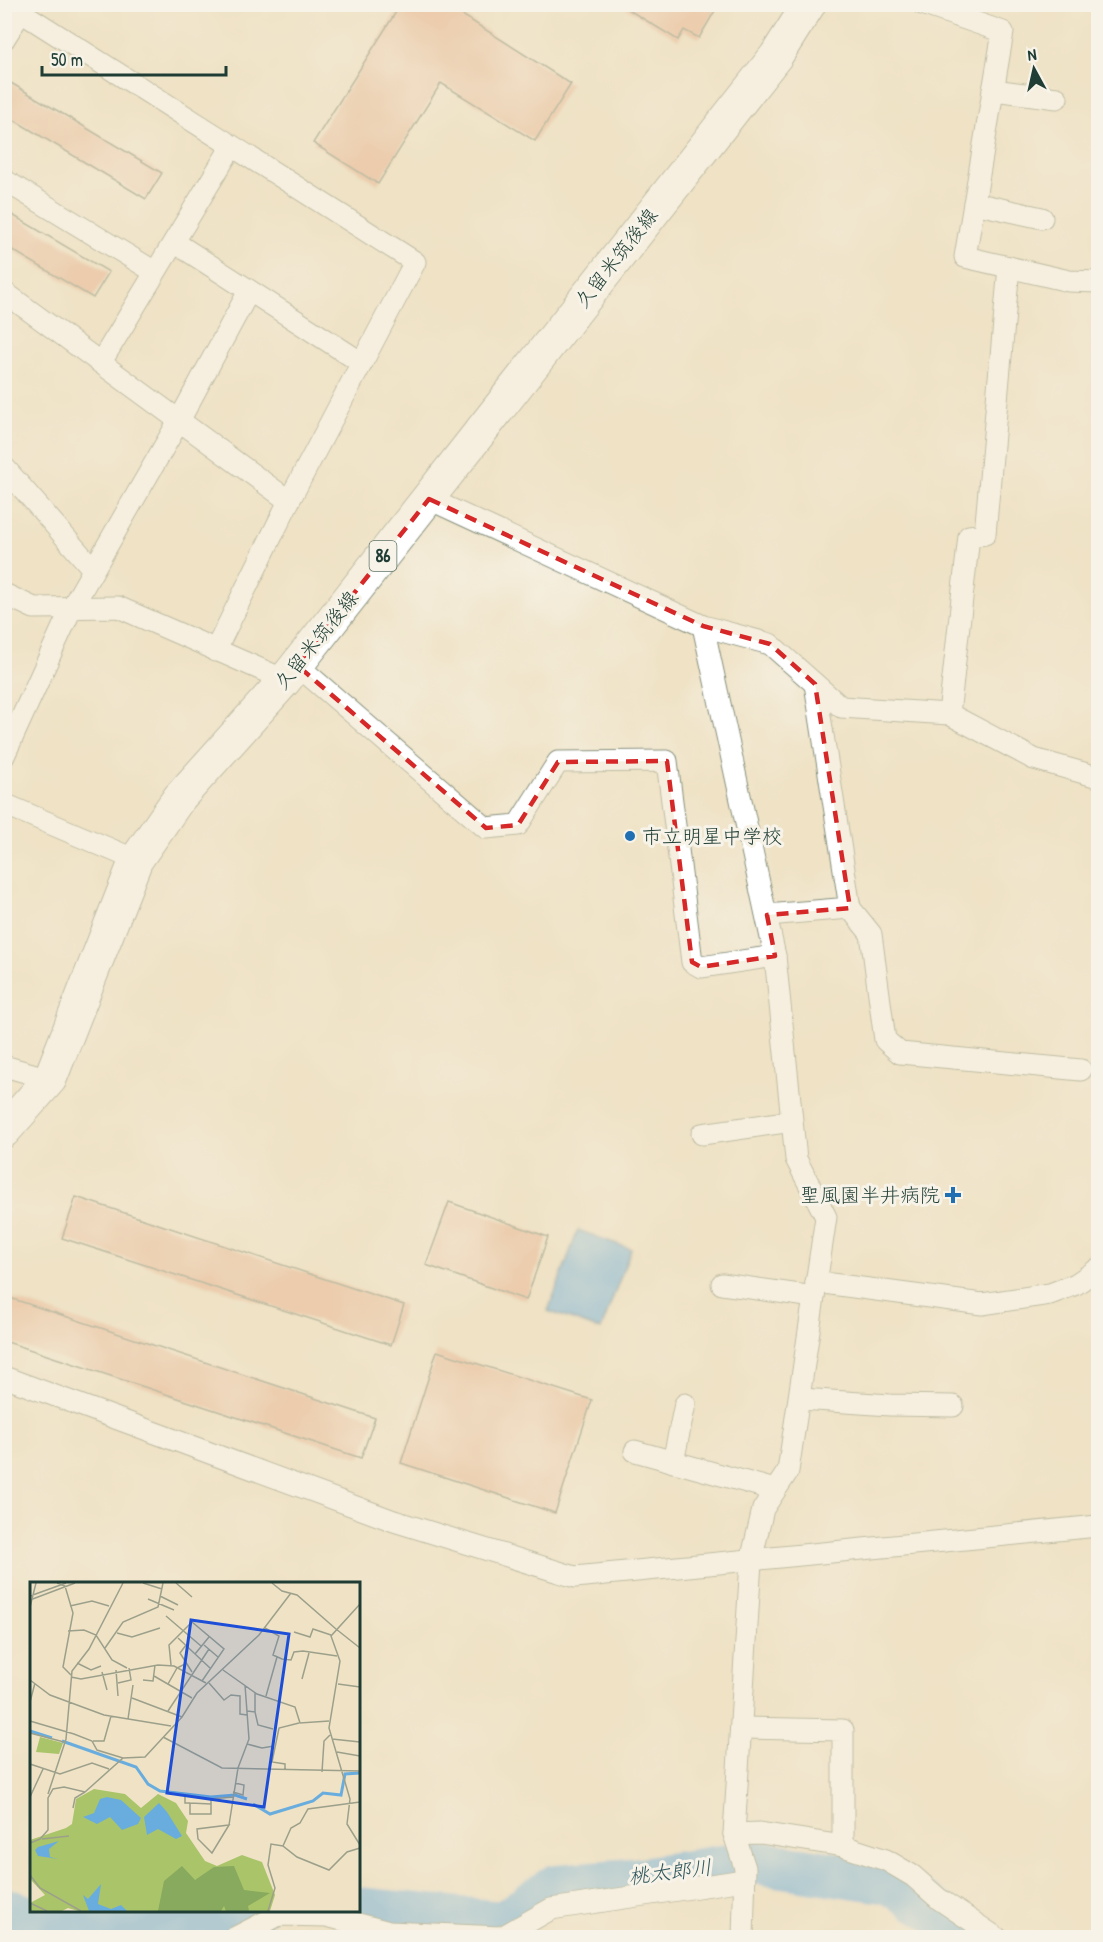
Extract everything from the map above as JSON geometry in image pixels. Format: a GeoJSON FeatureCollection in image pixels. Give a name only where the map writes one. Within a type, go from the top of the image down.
{"type":"FeatureCollection","features":[{"type":"Feature","properties":{"kind":"main road","name":"久留米筑後線"},"geometry":{"type":"LineString","coordinates":[[4,1131],[50,1079],[136,860],[179,798],[291,673],[429,499],[776,56],[808,4]]}},
{"type":"Feature","properties":{"kind":"street"},"geometry":{"type":"LineString","coordinates":[[922,4],[1003,32],[964,257],[1069,281],[1098,282]]}},
{"type":"Feature","properties":{"kind":"street"},"geometry":{"type":"LineString","coordinates":[[6,32],[21,12],[415,262],[289,501],[215,651]]}},
{"type":"Feature","properties":{"kind":"street"},"geometry":{"type":"LineString","coordinates":[[993,90],[1057,98]]}},
{"type":"Feature","properties":{"kind":"street"},"geometry":{"type":"LineString","coordinates":[[101,362],[232,146]]}},
{"type":"Feature","properties":{"kind":"street"},"geometry":{"type":"LineString","coordinates":[[4,180],[155,272]]}},
{"type":"Feature","properties":{"kind":"street"},"geometry":{"type":"LineString","coordinates":[[974,203],[1042,218]]}},
{"type":"Feature","properties":{"kind":"street"},"geometry":{"type":"LineString","coordinates":[[174,242],[362,363]]}},
{"type":"Feature","properties":{"kind":"street"},"geometry":{"type":"LineString","coordinates":[[949,714],[969,536],[986,534],[1009,267]]}},
{"type":"Feature","properties":{"kind":"street"},"geometry":{"type":"LineString","coordinates":[[4,756],[72,607],[180,419],[249,291]]}},
{"type":"Feature","properties":{"kind":"street"},"geometry":{"type":"LineString","coordinates":[[4,292],[289,501]]}},
{"type":"Feature","properties":{"kind":"street"},"geometry":{"type":"LineString","coordinates":[[8,478],[93,569]]}},
{"type":"Feature","properties":{"kind":"street"},"geometry":{"type":"LineString","coordinates":[[429,499],[703,626],[770,644],[841,706],[949,714],[1034,759],[1098,777]]}},
{"type":"Feature","properties":{"kind":"street"},"geometry":{"type":"LineString","coordinates":[[4,594],[34,608],[118,607],[215,651],[291,673],[486,828],[518,825],[558,762],[667,761],[692,962],[701,967],[776,956]]}},
{"type":"Feature","properties":{"kind":"street"},"geometry":{"type":"LineString","coordinates":[[703,626],[776,956],[796,1159],[826,1217],[801,1399],[788,1471],[763,1509],[751,1561],[734,1834],[745,1868],[743,1938]]}},
{"type":"Feature","properties":{"kind":"street"},"geometry":{"type":"LineString","coordinates":[[815,684],[850,908],[871,934],[885,1040],[900,1053],[1081,1070]]}},
{"type":"Feature","properties":{"kind":"street"},"geometry":{"type":"LineString","coordinates":[[4,804],[136,860]]}},
{"type":"Feature","properties":{"kind":"street"},"geometry":{"type":"LineString","coordinates":[[767,915],[850,908]]}},
{"type":"Feature","properties":{"kind":"street"},"geometry":{"type":"LineString","coordinates":[[4,1066],[50,1079]]}},
{"type":"Feature","properties":{"kind":"street"},"geometry":{"type":"LineString","coordinates":[[702,1134],[792,1121]]}},
{"type":"Feature","properties":{"kind":"street"},"geometry":{"type":"LineString","coordinates":[[722,1284],[815,1289],[982,1304],[1050,1294],[1076,1284],[1098,1269]]}},
{"type":"Feature","properties":{"kind":"street"},"geometry":{"type":"LineString","coordinates":[[4,1377],[394,1521],[574,1577],[1098,1526]]}},
{"type":"Feature","properties":{"kind":"street"},"geometry":{"type":"LineString","coordinates":[[801,1399],[890,1405],[953,1406]]}},
{"type":"Feature","properties":{"kind":"street"},"geometry":{"type":"LineString","coordinates":[[673,1461],[684,1404]]}},
{"type":"Feature","properties":{"kind":"street"},"geometry":{"type":"LineString","coordinates":[[635,1451],[775,1490]]}},
{"type":"Feature","properties":{"kind":"street"},"geometry":{"type":"LineString","coordinates":[[741,1728],[843,1730],[843,1846]]}},
{"type":"Feature","properties":{"kind":"street"},"geometry":{"type":"LineString","coordinates":[[734,1834],[760,1833],[843,1846],[886,1860],[913,1876],[939,1899],[998,1938]]}},
{"type":"Feature","properties":{"kind":"street"},"geometry":{"type":"LineString","coordinates":[[234,1938],[279,1915],[327,1916],[389,1932],[500,1937],[551,1909],[744,1880]]}},
{"type":"Feature","properties":{"kind":"highlighted area"},"geometry":{"type":"Polygon","coordinates":[[[429,499],[703,626],[770,644],[815,684],[850,908],[767,915],[775,956],[701,967],[692,962],[667,761],[558,762],[518,825],[486,828],[297,665],[429,499]]]}},
{"type":"Feature","properties":{"kind":"water"},"geometry":{"type":"Polygon","coordinates":[[[578,1230],[631,1249],[601,1330],[548,1311],[578,1230]]]}},
{"type":"Feature","properties":{"kind":"building"},"geometry":{"type":"Polygon","coordinates":[[[401,4],[445,4],[571,84],[535,141],[441,83],[378,184],[313,143],[401,4]]]}},
{"type":"Feature","properties":{"kind":"building"},"geometry":{"type":"Polygon","coordinates":[[[619,4],[719,4],[699,38],[684,30],[678,40],[619,4]]]}},
{"type":"Feature","properties":{"kind":"building"},"geometry":{"type":"Polygon","coordinates":[[[11,83],[162,173],[146,199],[4,114],[4,93],[11,83]]]}},
{"type":"Feature","properties":{"kind":"building"},"geometry":{"type":"Polygon","coordinates":[[[4,210],[109,272],[93,298],[4,245],[4,210]]]}},
{"type":"Feature","properties":{"kind":"building"},"geometry":{"type":"Polygon","coordinates":[[[76,1197],[404,1305],[391,1345],[62,1238],[76,1197]]]}},
{"type":"Feature","properties":{"kind":"building"},"geometry":{"type":"Polygon","coordinates":[[[449,1202],[548,1237],[526,1300],[426,1265],[449,1202]]]}},
{"type":"Feature","properties":{"kind":"building"},"geometry":{"type":"Polygon","coordinates":[[[4,1296],[375,1418],[361,1458],[4,1341],[4,1296]]]}},
{"type":"Feature","properties":{"kind":"building"},"geometry":{"type":"Polygon","coordinates":[[[437,1351],[592,1400],[555,1513],[401,1463],[437,1351]]]}},
{"type":"Feature","properties":{"kind":"waterway","name":"桃太郎川"},"geometry":{"type":"LineString","coordinates":[[360,1909],[503,1923],[556,1886],[641,1879],[755,1862],[889,1882],[977,1938]]}},
{"type":"Feature","properties":{"kind":"waterway","name":"桃太郎川"},"geometry":{"type":"LineString","coordinates":[[4,1909],[72,1932],[224,1927],[251,1912]]}},
{"type":"Feature","properties":{"kind":"place","name":"市立明星中学校"},"geometry":{"type":"Point","coordinates":[630,836]}},
{"type":"Feature","properties":{"kind":"place","name":"聖風園半井病院"},"geometry":{"type":"Point","coordinates":[953,1195]}}]}
